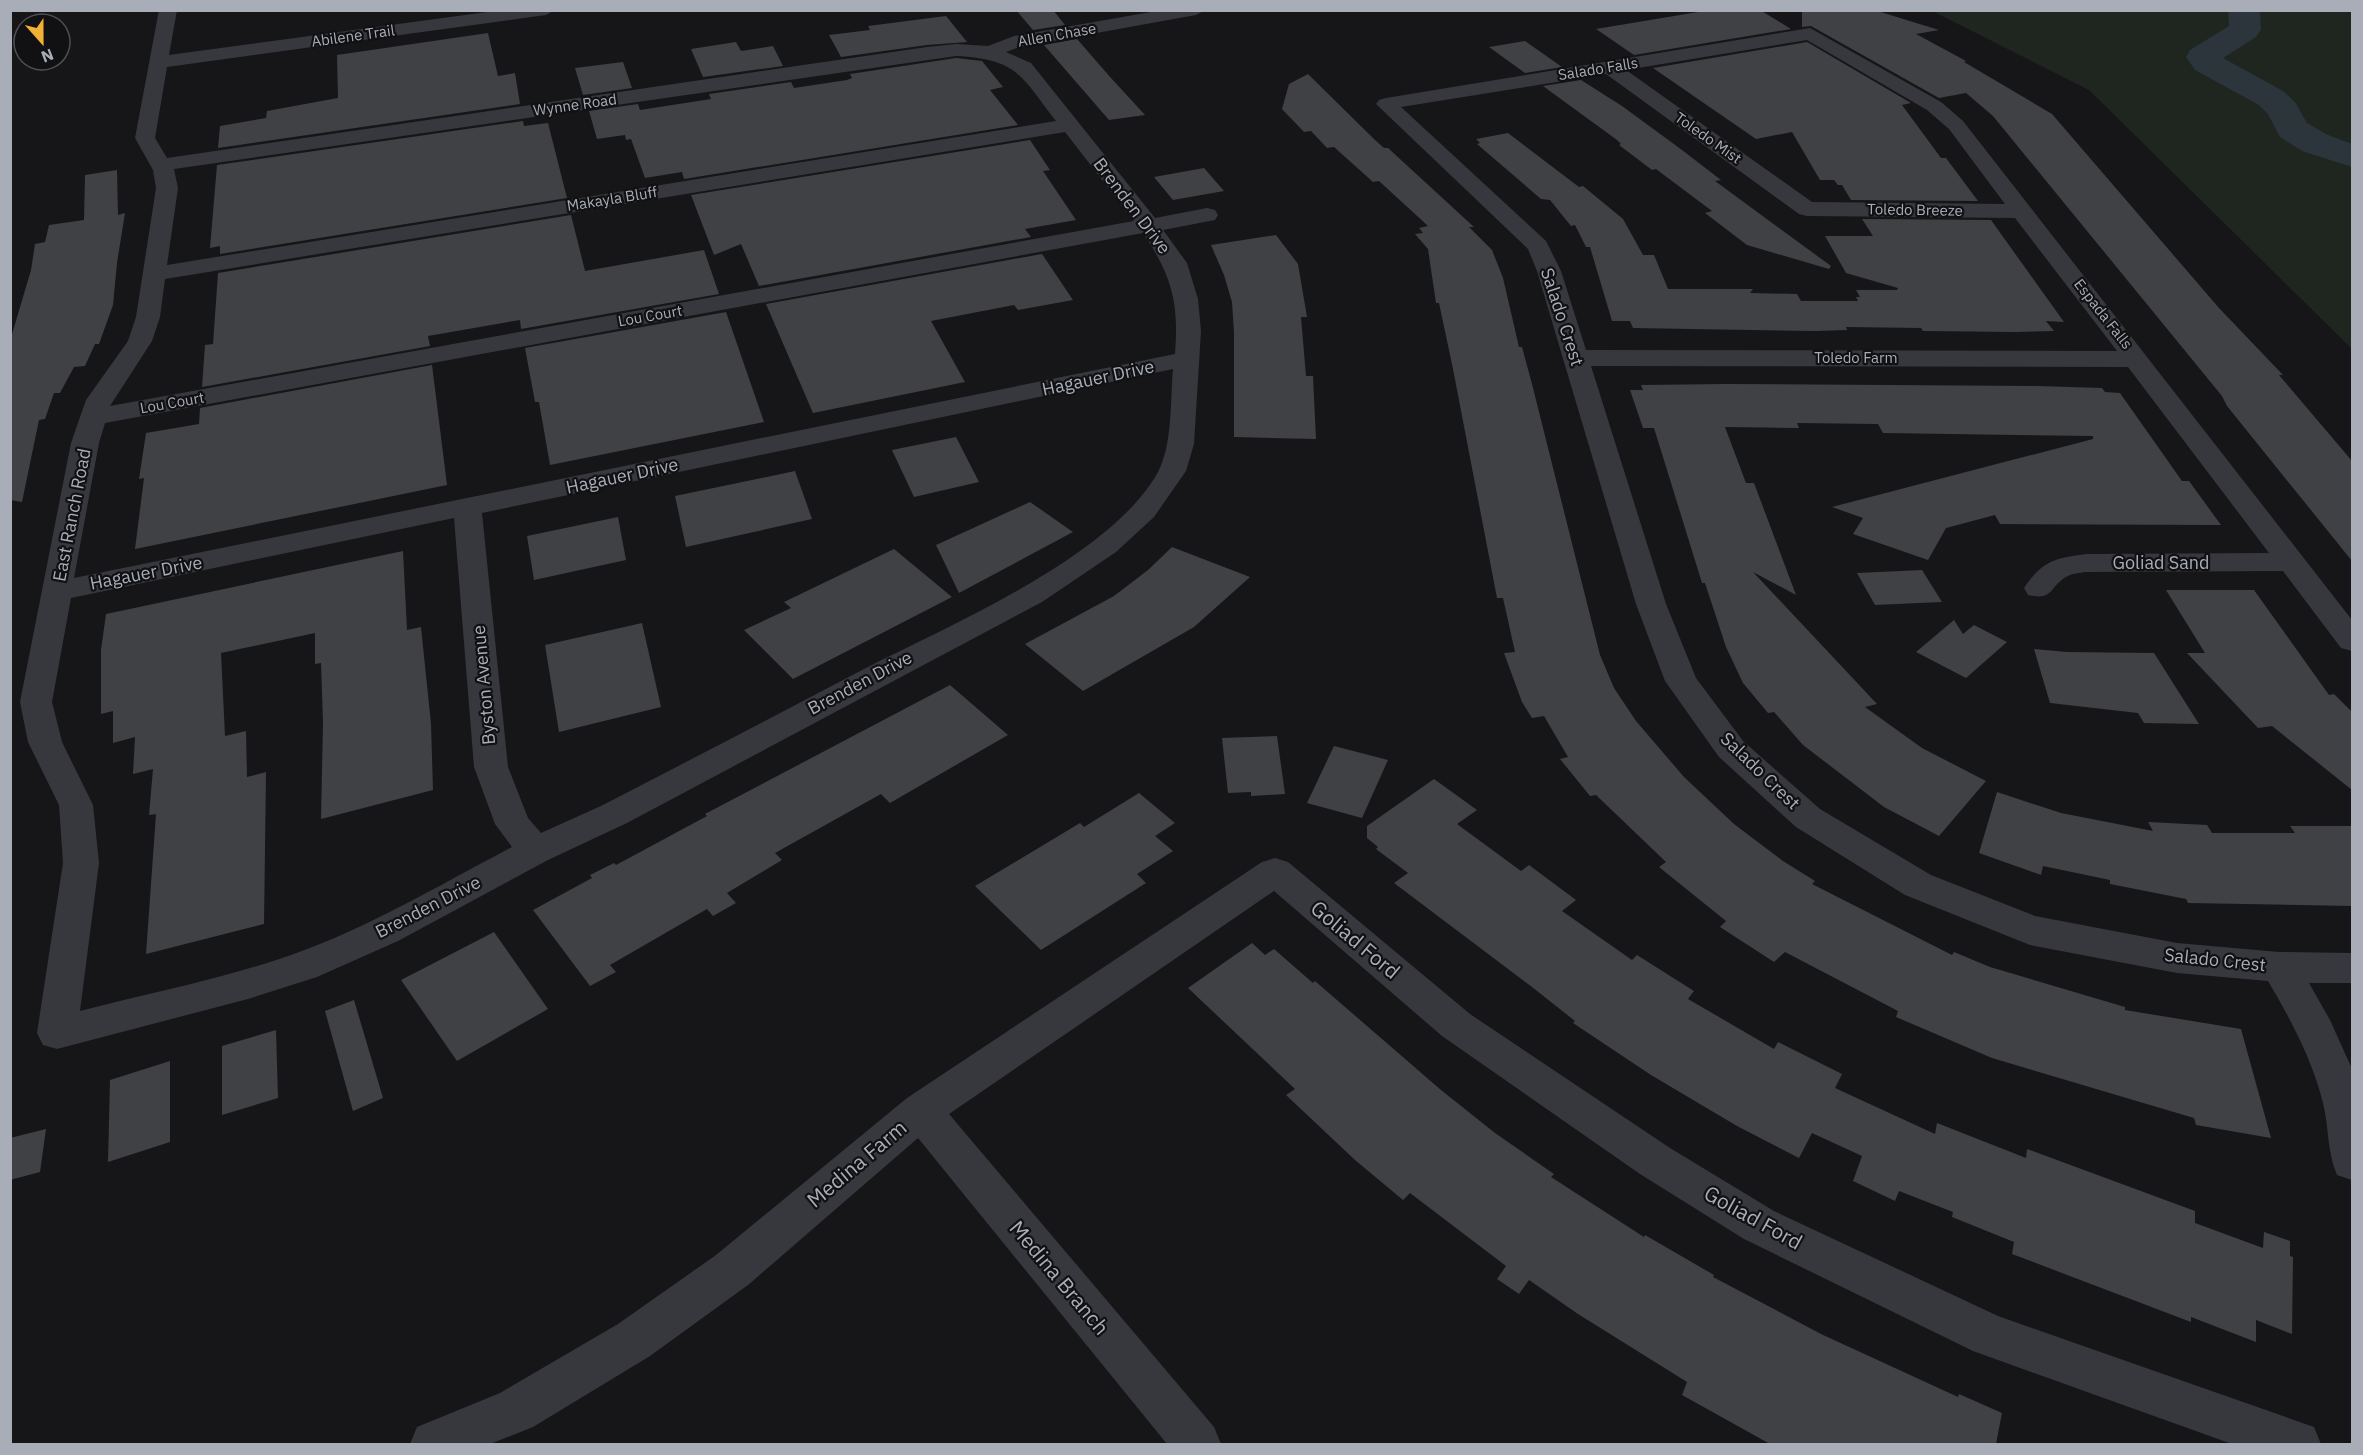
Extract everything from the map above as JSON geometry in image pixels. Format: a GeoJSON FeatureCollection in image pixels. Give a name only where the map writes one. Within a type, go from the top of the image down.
{"type":"FeatureCollection","features":[{"type":"Feature","properties":{"kind":"street","name":"East Ranch Road"},"geometry":{"type":"LineString","coordinates":[[57,1033],[81,863],[76,805],[45,742],[36,702],[85,443],[99,400],[140,341],[148,317],[167,188],[160,165],[151,153],[145,138],[168,10]]}},
{"type":"Feature","properties":{"kind":"street","name":"Abilene Trail"},"geometry":{"type":"LineString","coordinates":[[159,62],[546,10]]}},
{"type":"Feature","properties":{"kind":"street","name":"Allen Chase"},"geometry":{"type":"LineString","coordinates":[[990,52],[1014,42],[1196,10]]}},
{"type":"Feature","properties":{"kind":"street","name":"Salado Falls"},"geometry":{"type":"LineString","coordinates":[[1386,104],[1810,34]]}},
{"type":"Feature","properties":{"kind":"street","name":"Espada Falls"},"geometry":{"type":"LineString","coordinates":[[1810,34],[1934,106],[1956,125],[2352,641]]}},
{"type":"Feature","properties":{"kind":"street","name":"Wynne Road"},"geometry":{"type":"LineString","coordinates":[[160,165],[927,53],[956,50],[990,52]]}},
{"type":"Feature","properties":{"kind":"street","name":"Brenden Drive"},"geometry":{"type":"LineString","coordinates":[[57,1033],[248,984],[304,966],[385,931],[1030,595],[1106,546],[1144,511],[1172,471],[1180,444],[1188,331],[1186,299],[1175,263],[1149,225],[1024,67],[990,52]]}},
{"type":"Feature","properties":{"kind":"street","name":"Toledo Mist"},"geometry":{"type":"LineString","coordinates":[[1609,68],[1807,208]]}},
{"type":"Feature","properties":{"kind":"street","name":"Salado Crest"},"geometry":{"type":"LineString","coordinates":[[1386,104],[1538,246],[1548,271],[1651,604],[1681,681],[1731,749],[1808,818],[1918,885],[2030,930],[2176,958],[2279,968],[2352,968]]}},
{"type":"Feature","properties":{"kind":"street","name":"Makayla Bluff"},"geometry":{"type":"LineString","coordinates":[[155,274],[1070,124]]}},
{"type":"Feature","properties":{"kind":"street","name":"Toledo Breeze"},"geometry":{"type":"LineString","coordinates":[[1807,208],[2023,211]]}},
{"type":"Feature","properties":{"kind":"street","name":"Lou Court"},"geometry":{"type":"LineString","coordinates":[[93,417],[1207,216]]}},
{"type":"Feature","properties":{"kind":"street","name":"Toledo Farm"},"geometry":{"type":"LineString","coordinates":[[1575,358],[2137,358]]}},
{"type":"Feature","properties":{"kind":"street","name":"Hagauer Drive"},"geometry":{"type":"LineString","coordinates":[[58,591],[1186,359]]}},
{"type":"Feature","properties":{"kind":"street","name":"Byston Avenue"},"geometry":{"type":"LineString","coordinates":[[467,508],[491,767],[513,824],[535,851]]}},
{"type":"Feature","properties":{"kind":"street","name":"Goliad Sand"},"geometry":{"type":"LineString","coordinates":[[2038,588],[2047,575],[2060,566],[2086,563],[2293,562]]}},
{"type":"Feature","properties":{"kind":"street","name":"Medina Farm"},"geometry":{"type":"LineString","coordinates":[[434,1444],[516,1410],[634,1340],[732,1269],[921,1111],[1275,872]]}},
{"type":"Feature","properties":{"kind":"street","name":"Goliad Ford"},"geometry":{"type":"LineString","coordinates":[[1275,872],[1456,1025],[1655,1161],[1759,1225],[1989,1335],[2297,1444]]}},
{"type":"Feature","properties":{"kind":"street"},"geometry":{"type":"LineString","coordinates":[[2279,968],[2311,1018],[2328,1057],[2343,1104],[2352,1162]]}},
{"type":"Feature","properties":{"kind":"street","name":"Medina Branch"},"geometry":{"type":"LineString","coordinates":[[921,1111],[1197,1444]]}},
{"type":"Feature","properties":{"kind":"shaded area"},"geometry":{"type":"Polygon","coordinates":[[[1932,11],[2352,11],[2352,349],[2089,90],[1932,11]]]}},
{"type":"Feature","properties":{"kind":"building"},"geometry":{"type":"Polygon","coordinates":[[[1016,10],[1053,10],[1065,25],[1033,30],[1016,10]]]}},
{"type":"Feature","properties":{"kind":"building"},"geometry":{"type":"Polygon","coordinates":[[[1710,10],[1760,10],[1791,29],[1634,55],[1596,29],[1710,10]]]}},
{"type":"Feature","properties":{"kind":"building"},"geometry":{"type":"Polygon","coordinates":[[[1802,10],[1874,10],[1939,30],[1916,34],[1966,61],[1964,62],[2052,114],[2219,308],[2283,375],[2279,375],[2352,461],[2352,561],[2227,406],[2222,396],[1993,116],[1966,93],[1939,98],[1811,26],[1802,27],[1802,10]]]}},
{"type":"Feature","properties":{"kind":"building"},"geometry":{"type":"Polygon","coordinates":[[[946,16],[967,42],[841,57],[829,35],[870,30],[868,26],[946,16]]]}},
{"type":"Feature","properties":{"kind":"building"},"geometry":{"type":"Polygon","coordinates":[[[488,33],[498,76],[515,73],[520,104],[218,148],[220,126],[266,118],[267,111],[338,98],[337,55],[488,33]]]}},
{"type":"Feature","properties":{"kind":"building"},"geometry":{"type":"Polygon","coordinates":[[[1077,39],[1145,115],[1109,120],[1044,45],[1077,39]]]}},
{"type":"Feature","properties":{"kind":"building"},"geometry":{"type":"Polygon","coordinates":[[[1525,41],[1562,67],[1525,73],[1489,47],[1525,41]]]}},
{"type":"Feature","properties":{"kind":"building"},"geometry":{"type":"Polygon","coordinates":[[[736,42],[741,51],[773,46],[783,66],[703,77],[691,49],[736,42]]]}},
{"type":"Feature","properties":{"kind":"building"},"geometry":{"type":"Polygon","coordinates":[[[1807,42],[1911,103],[1902,105],[1941,158],[1946,158],[1978,201],[1851,200],[1842,185],[1838,185],[1834,180],[1820,180],[1792,132],[1756,139],[1653,68],[1807,42]]]}},
{"type":"Feature","properties":{"kind":"building"},"geometry":{"type":"Polygon","coordinates":[[[956,58],[982,61],[1003,87],[990,90],[1018,125],[684,179],[682,172],[645,178],[631,139],[626,140],[625,135],[597,139],[589,111],[638,104],[640,110],[711,99],[709,94],[791,82],[794,88],[847,80],[852,78],[850,74],[956,58]]]}},
{"type":"Feature","properties":{"kind":"building"},"geometry":{"type":"Polygon","coordinates":[[[623,62],[632,88],[583,95],[575,68],[623,62]]]}},
{"type":"Feature","properties":{"kind":"building"},"geometry":{"type":"Polygon","coordinates":[[[1308,74],[1375,140],[1384,148],[1388,148],[1474,227],[1469,227],[1492,250],[1503,278],[1519,347],[1522,347],[1532,384],[1600,655],[1614,688],[1636,721],[1684,777],[1734,824],[1783,861],[1815,881],[1812,884],[1952,955],[1954,952],[1990,967],[2125,1007],[2125,1010],[2241,1029],[2271,1138],[2196,1125],[2194,1118],[1992,1058],[1896,1017],[1898,1011],[1785,952],[1774,962],[1720,927],[1726,921],[1659,867],[1666,862],[1596,795],[1590,796],[1560,759],[1568,757],[1544,716],[1532,718],[1522,702],[1504,653],[1515,652],[1503,598],[1497,598],[1453,369],[1439,303],[1436,303],[1428,249],[1415,234],[1423,233],[1419,228],[1428,226],[1379,181],[1373,182],[1334,147],[1327,148],[1311,131],[1304,132],[1282,109],[1289,84],[1308,74]]]}},
{"type":"Feature","properties":{"kind":"building"},"geometry":{"type":"Polygon","coordinates":[[[1581,80],[1622,106],[1682,150],[1721,180],[1715,181],[1831,266],[1829,269],[1747,245],[1705,213],[1712,211],[1656,169],[1652,170],[1619,145],[1621,144],[1617,140],[1543,86],[1581,80]]]}},
{"type":"Feature","properties":{"kind":"building"},"geometry":{"type":"Polygon","coordinates":[[[523,121],[524,126],[548,123],[567,198],[220,254],[220,246],[210,248],[217,165],[523,121]]]}},
{"type":"Feature","properties":{"kind":"building"},"geometry":{"type":"Polygon","coordinates":[[[1508,133],[1579,187],[1583,186],[1623,219],[1643,255],[1654,255],[1668,289],[1753,289],[1750,293],[1797,294],[1801,301],[1858,301],[1856,297],[1860,297],[1856,290],[1897,290],[1898,288],[1846,273],[1825,236],[1873,236],[1862,219],[1991,220],[2064,322],[2046,321],[2054,331],[2015,332],[1846,327],[1847,330],[1816,331],[1633,328],[1630,321],[1612,321],[1590,247],[1586,247],[1575,225],[1571,226],[1550,200],[1541,199],[1477,144],[1480,143],[1476,139],[1508,133]]]}},
{"type":"Feature","properties":{"kind":"building"},"geometry":{"type":"Polygon","coordinates":[[[1030,140],[1050,170],[1043,171],[1076,220],[1025,229],[1031,237],[759,286],[741,244],[714,255],[691,195],[1030,140]]]}},
{"type":"Feature","properties":{"kind":"building"},"geometry":{"type":"Polygon","coordinates":[[[1204,168],[1224,191],[1173,200],[1154,177],[1204,168]]]}},
{"type":"Feature","properties":{"kind":"building"},"geometry":{"type":"Polygon","coordinates":[[[117,170],[118,215],[125,213],[113,305],[99,344],[95,344],[85,366],[74,367],[60,393],[54,393],[45,419],[39,420],[22,502],[10,500],[10,341],[31,270],[35,244],[45,242],[49,225],[84,220],[85,175],[117,170]]]}},
{"type":"Feature","properties":{"kind":"building"},"geometry":{"type":"Polygon","coordinates":[[[571,215],[585,271],[704,250],[719,294],[521,329],[520,320],[428,336],[430,346],[202,387],[205,345],[213,344],[218,273],[571,215]]]}},
{"type":"Feature","properties":{"kind":"building"},"geometry":{"type":"Polygon","coordinates":[[[1276,235],[1298,264],[1307,317],[1301,317],[1306,376],[1313,376],[1316,439],[1234,437],[1232,302],[1224,275],[1211,245],[1276,235]]]}},
{"type":"Feature","properties":{"kind":"building"},"geometry":{"type":"Polygon","coordinates":[[[1042,254],[1073,300],[1018,310],[1014,305],[931,321],[965,382],[813,413],[766,304],[1042,254]]]}},
{"type":"Feature","properties":{"kind":"building"},"geometry":{"type":"Polygon","coordinates":[[[726,312],[764,422],[550,465],[539,402],[535,402],[525,348],[726,312]]]}},
{"type":"Feature","properties":{"kind":"building"},"geometry":{"type":"Polygon","coordinates":[[[432,365],[447,485],[135,549],[144,478],[139,479],[146,433],[199,424],[200,408],[432,365]]]}},
{"type":"Feature","properties":{"kind":"building"},"geometry":{"type":"Polygon","coordinates":[[[1641,385],[2038,386],[2102,388],[2105,392],[2120,393],[2182,481],[2189,481],[2221,525],[2000,524],[1995,515],[1946,528],[1928,560],[1853,534],[1863,518],[1832,507],[2093,439],[2093,436],[1883,433],[1878,424],[1797,423],[1799,428],[1725,427],[1746,483],[1754,483],[1796,595],[1753,572],[1877,704],[1865,707],[1922,748],[1986,781],[1939,836],[1884,807],[1803,745],[1774,712],[1768,713],[1743,683],[1726,647],[1705,583],[1702,583],[1654,428],[1643,428],[1630,390],[1643,390],[1641,385]]]}},
{"type":"Feature","properties":{"kind":"building"},"geometry":{"type":"Polygon","coordinates":[[[956,437],[979,482],[914,497],[892,450],[956,437]]]}},
{"type":"Feature","properties":{"kind":"building"},"geometry":{"type":"Polygon","coordinates":[[[795,471],[812,519],[686,547],[675,496],[795,471]]]}},
{"type":"Feature","properties":{"kind":"building"},"geometry":{"type":"Polygon","coordinates":[[[1030,502],[1073,532],[959,593],[936,545],[1030,502]]]}},
{"type":"Feature","properties":{"kind":"building"},"geometry":{"type":"Polygon","coordinates":[[[618,517],[626,560],[534,580],[527,536],[618,517]]]}},
{"type":"Feature","properties":{"kind":"building"},"geometry":{"type":"Polygon","coordinates":[[[1172,547],[1250,577],[1194,627],[1083,691],[1025,644],[1114,596],[1148,570],[1172,547]]]}},
{"type":"Feature","properties":{"kind":"building"},"geometry":{"type":"Polygon","coordinates":[[[894,549],[952,597],[793,679],[744,630],[791,608],[784,602],[894,549]]]}},
{"type":"Feature","properties":{"kind":"building"},"geometry":{"type":"Polygon","coordinates":[[[403,551],[407,630],[421,627],[431,724],[433,790],[321,819],[323,723],[321,663],[315,664],[315,633],[221,653],[225,736],[246,731],[247,777],[266,772],[264,924],[146,954],[156,814],[149,815],[153,769],[133,774],[135,737],[113,743],[113,711],[101,714],[101,650],[106,614],[403,551]]]}},
{"type":"Feature","properties":{"kind":"building"},"geometry":{"type":"Polygon","coordinates":[[[1922,570],[1942,602],[1875,605],[1857,573],[1922,570]]]}},
{"type":"Feature","properties":{"kind":"building"},"geometry":{"type":"Polygon","coordinates":[[[2166,590],[2254,590],[2329,695],[2334,694],[2352,712],[2352,790],[2272,726],[2258,728],[2187,653],[2205,653],[2166,590]]]}},
{"type":"Feature","properties":{"kind":"building"},"geometry":{"type":"Polygon","coordinates":[[[1954,620],[1963,634],[1974,625],[2007,642],[1966,678],[1916,652],[1954,620]]]}},
{"type":"Feature","properties":{"kind":"building"},"geometry":{"type":"Polygon","coordinates":[[[642,623],[661,707],[559,732],[545,645],[642,623]]]}},
{"type":"Feature","properties":{"kind":"building"},"geometry":{"type":"Polygon","coordinates":[[[2034,649],[2067,652],[2154,653],[2199,724],[2144,723],[2138,713],[2050,703],[2034,649]]]}},
{"type":"Feature","properties":{"kind":"building"},"geometry":{"type":"Polygon","coordinates":[[[950,685],[1008,735],[890,803],[881,794],[775,853],[782,860],[727,893],[736,903],[713,916],[707,909],[610,965],[616,972],[590,986],[533,910],[592,878],[590,875],[614,863],[616,865],[707,816],[705,814],[950,685]]]}},
{"type":"Feature","properties":{"kind":"building"},"geometry":{"type":"Polygon","coordinates":[[[1277,736],[1285,794],[1251,796],[1251,792],[1228,793],[1222,738],[1277,736]]]}},
{"type":"Feature","properties":{"kind":"building"},"geometry":{"type":"Polygon","coordinates":[[[1334,746],[1388,760],[1362,818],[1307,803],[1334,746]]]}},
{"type":"Feature","properties":{"kind":"building"},"geometry":{"type":"Polygon","coordinates":[[[1434,779],[1477,810],[1457,824],[1521,871],[1529,865],[1576,900],[1562,911],[1632,960],[1637,955],[1694,991],[1688,999],[1774,1049],[1778,1042],[1842,1074],[1835,1088],[1935,1134],[1937,1123],[2026,1158],[2027,1149],[2195,1211],[2195,1223],[2263,1248],[2264,1232],[2290,1241],[2290,1256],[2293,1257],[2292,1334],[2256,1320],[2256,1342],[2191,1317],[2191,1322],[2012,1254],[2014,1242],[1952,1217],[1953,1212],[1899,1191],[1895,1201],[1853,1181],[1862,1156],[1812,1133],[1799,1158],[1737,1126],[1651,1075],[1573,1023],[1575,1021],[1532,987],[1394,883],[1408,873],[1376,849],[1378,847],[1367,838],[1367,826],[1434,779]]]}},
{"type":"Feature","properties":{"kind":"building"},"geometry":{"type":"Polygon","coordinates":[[[1997,792],[2061,813],[2153,831],[2148,822],[2207,825],[2212,833],[2295,833],[2290,826],[2352,826],[2352,906],[2188,903],[2186,899],[2110,884],[2110,880],[2043,866],[2041,875],[1979,853],[1997,792]]]}},
{"type":"Feature","properties":{"kind":"building"},"geometry":{"type":"Polygon","coordinates":[[[1139,793],[1175,823],[1155,836],[1173,851],[1137,874],[1146,883],[1041,950],[975,886],[1080,823],[1084,827],[1139,793]]]}},
{"type":"Feature","properties":{"kind":"building"},"geometry":{"type":"Polygon","coordinates":[[[494,932],[548,1009],[457,1061],[401,980],[494,932]]]}},
{"type":"Feature","properties":{"kind":"building"},"geometry":{"type":"Polygon","coordinates":[[[1252,943],[1265,955],[1274,949],[1313,983],[1315,981],[1441,1090],[1495,1133],[1554,1174],[1551,1177],[1644,1237],[1645,1235],[1714,1275],[1713,1277],[1821,1334],[1958,1397],[1959,1394],[2002,1413],[1996,1444],[1770,1444],[1682,1395],[1687,1382],[1578,1314],[1529,1280],[1519,1294],[1497,1279],[1506,1266],[1410,1193],[1403,1200],[1355,1160],[1286,1095],[1295,1089],[1188,988],[1252,943]]]}},
{"type":"Feature","properties":{"kind":"building"},"geometry":{"type":"Polygon","coordinates":[[[354,1000],[383,1098],[353,1111],[325,1011],[354,1000]]]}},
{"type":"Feature","properties":{"kind":"building"},"geometry":{"type":"Polygon","coordinates":[[[276,1030],[278,1098],[222,1115],[222,1046],[276,1030]]]}},
{"type":"Feature","properties":{"kind":"building"},"geometry":{"type":"Polygon","coordinates":[[[170,1061],[170,1142],[108,1162],[110,1080],[170,1061]]]}},
{"type":"Feature","properties":{"kind":"building"},"geometry":{"type":"Polygon","coordinates":[[[46,1129],[40,1172],[10,1180],[10,1138],[46,1129]]]}},
{"type":"Feature","properties":{"kind":"waterway"},"geometry":{"type":"LineString","coordinates":[[2244,10],[2245,30],[2202,57],[2207,63],[2271,98],[2283,109],[2293,129],[2315,143],[2352,156]]}}]}
